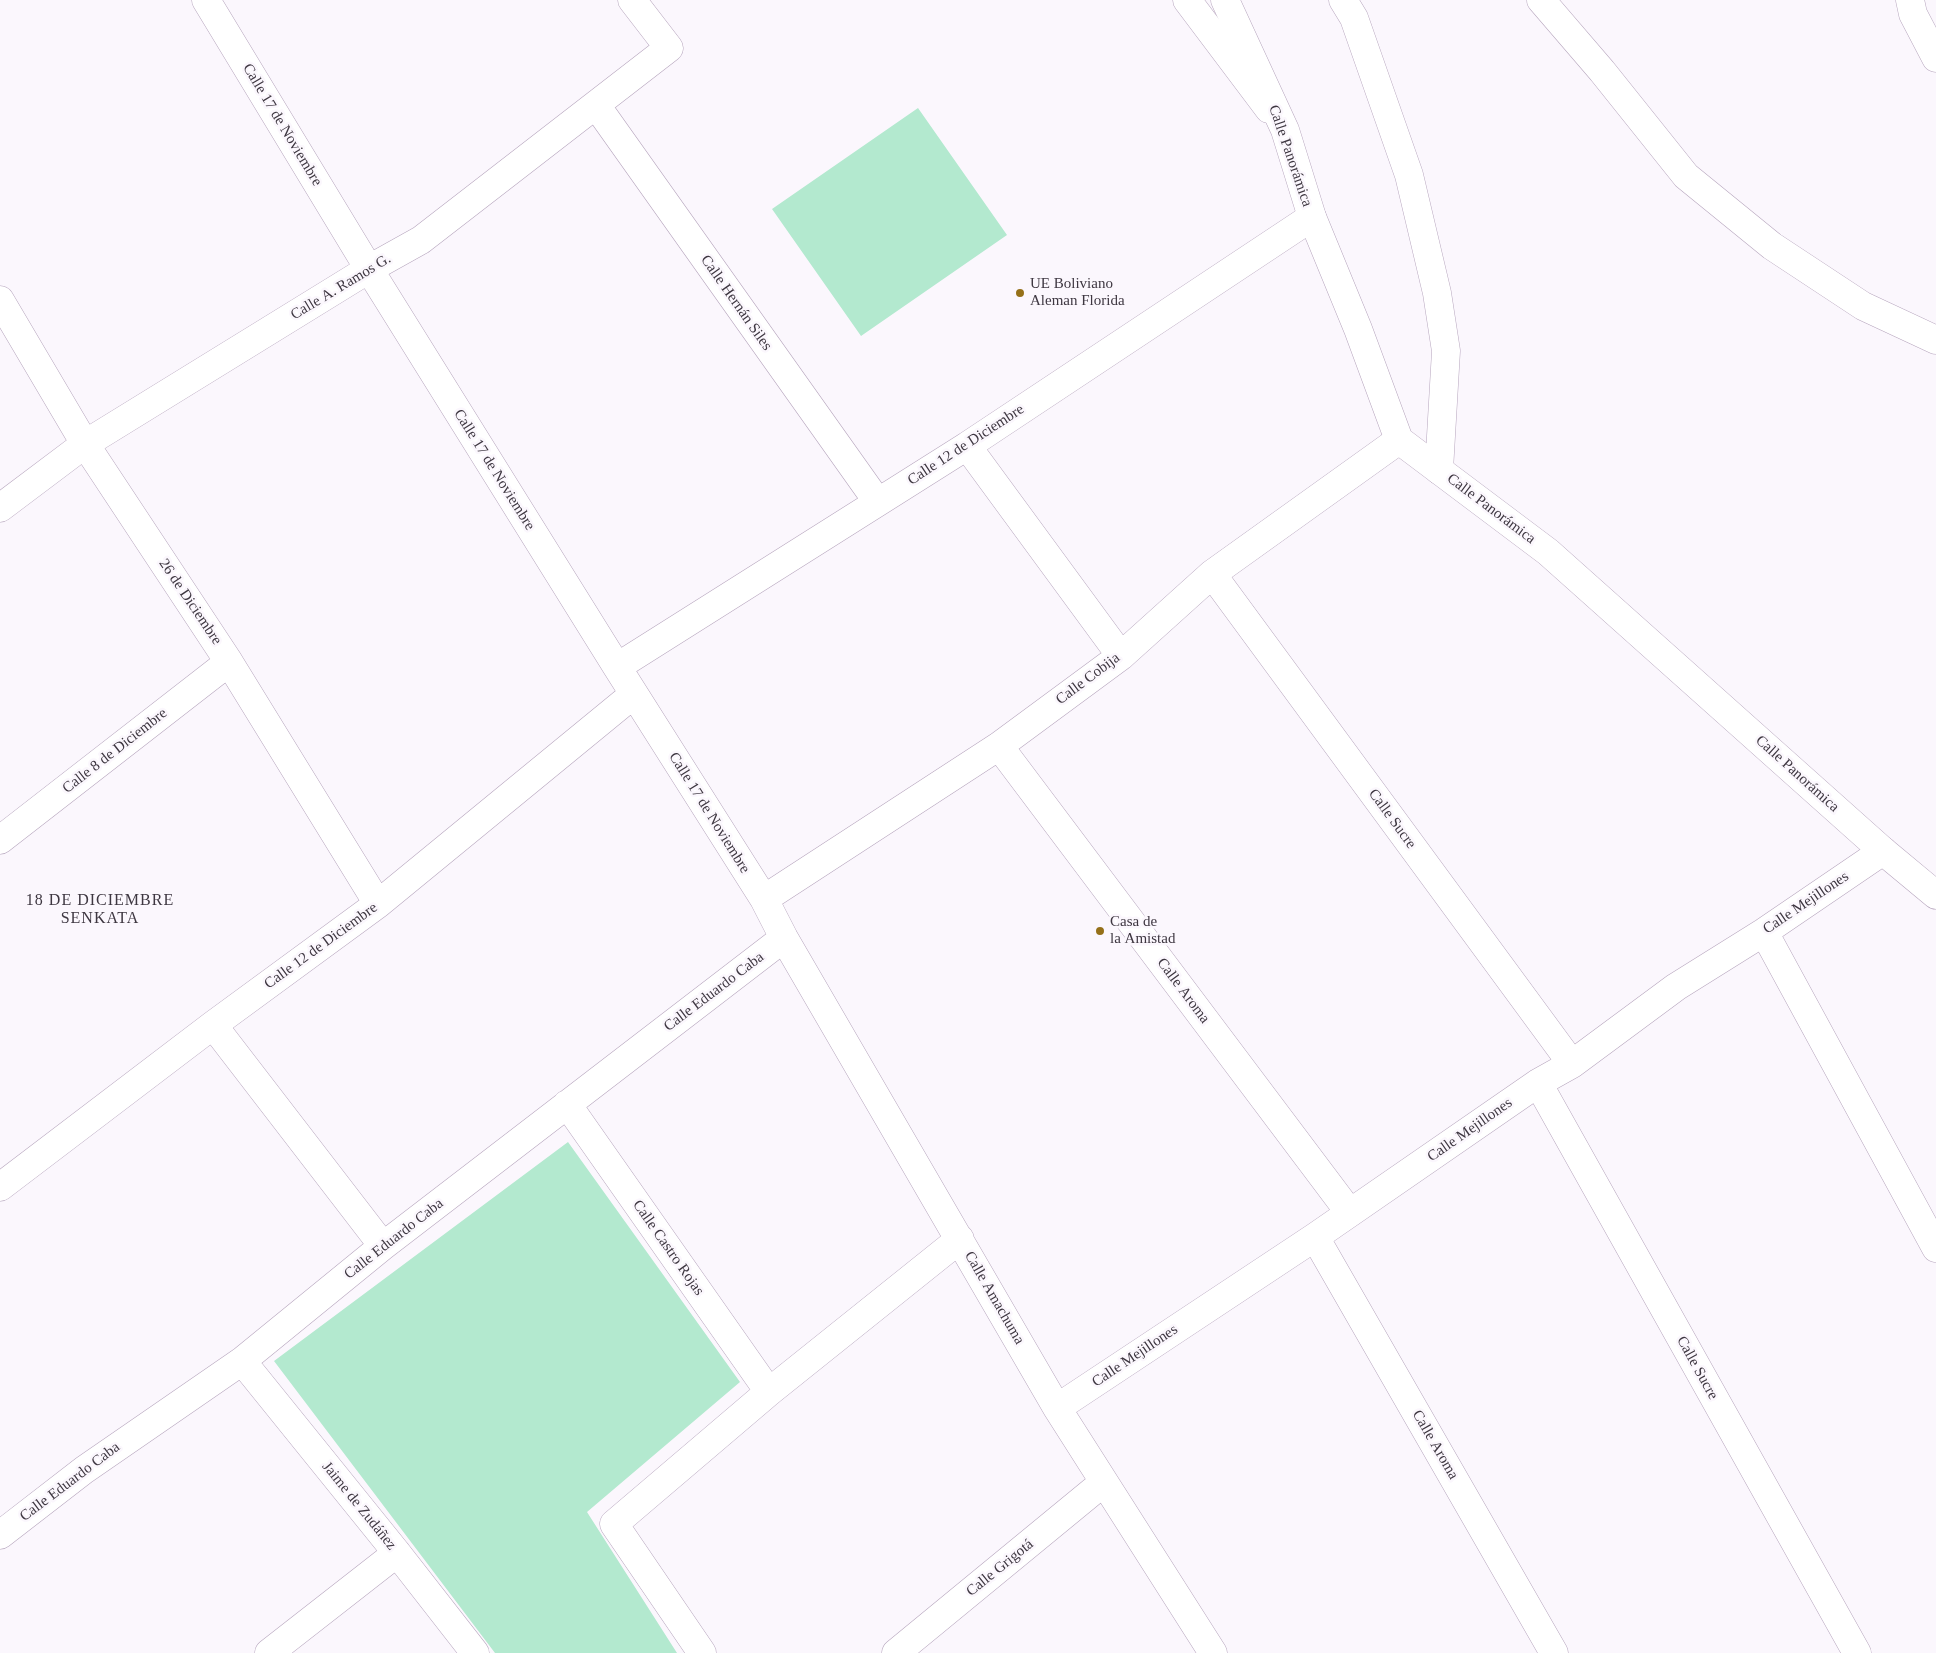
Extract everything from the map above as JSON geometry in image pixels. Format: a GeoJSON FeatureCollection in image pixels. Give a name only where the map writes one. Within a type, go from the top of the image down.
{"type":"FeatureCollection","features":[{"type":"Feature","properties":{"kind":"street","name":"Calle 17 de Noviembre"},"geometry":{"type":"LineString","coordinates":[[206,0],[369,269],[764,899],[784,938]]}},
{"type":"Feature","properties":{"kind":"street","name":"Calle A. Ramos G."},"geometry":{"type":"LineString","coordinates":[[0,508],[85,444],[369,269],[421,240],[669,48],[632,0]]}},
{"type":"Feature","properties":{"kind":"street"},"geometry":{"type":"LineString","coordinates":[[1187,0],[1285,130]]}},
{"type":"Feature","properties":{"kind":"street","name":"Calle Panorámica"},"geometry":{"type":"LineString","coordinates":[[1225,0],[1285,130],[1312,217],[1358,329],[1398,440],[1548,552],[1883,851],[1936,895]]}},
{"type":"Feature","properties":{"kind":"street"},"geometry":{"type":"LineString","coordinates":[[1343,0],[1354,18],[1409,175],[1436,293],[1446,351],[1439,470]]}},
{"type":"Feature","properties":{"kind":"street"},"geometry":{"type":"LineString","coordinates":[[1541,0],[1602,71],[1686,176],[1772,246],[1863,306],[1936,340]]}},
{"type":"Feature","properties":{"kind":"street"},"geometry":{"type":"LineString","coordinates":[[1910,0],[1913,14],[1936,58]]}},
{"type":"Feature","properties":{"kind":"street","name":"Calle Hernán Siles"},"geometry":{"type":"LineString","coordinates":[[596,105],[877,501]]}},
{"type":"Feature","properties":{"kind":"street","name":"Calle 12 de Diciembre"},"geometry":{"type":"LineString","coordinates":[[617,667],[877,501],[967,446],[1312,217]]}},
{"type":"Feature","properties":{"kind":"street","name":"26 de Diciembre"},"geometry":{"type":"LineString","coordinates":[[0,300],[85,444],[229,662],[378,904]]}},
{"type":"Feature","properties":{"kind":"street","name":"Calle Cobija"},"geometry":{"type":"LineString","coordinates":[[764,899],[999,746],[1121,656],[1212,574],[1398,440]]}},
{"type":"Feature","properties":{"kind":"street"},"geometry":{"type":"LineString","coordinates":[[967,446],[1121,656]]}},
{"type":"Feature","properties":{"kind":"street","name":"Calle Sucre"},"geometry":{"type":"LineString","coordinates":[[1212,574],[1572,1064]]}},
{"type":"Feature","properties":{"kind":"street","name":"Calle 8 de Diciembre"},"geometry":{"type":"LineString","coordinates":[[0,840],[229,662]]}},
{"type":"Feature","properties":{"kind":"street","name":"Calle 12 de Diciembre"},"geometry":{"type":"LineString","coordinates":[[0,1188],[213,1025],[378,904],[634,694]]}},
{"type":"Feature","properties":{"kind":"street","name":"Calle Aroma"},"geometry":{"type":"LineString","coordinates":[[999,746],[1350,1213]]}},
{"type":"Feature","properties":{"kind":"street","name":"Calle Mejillones"},"geometry":{"type":"LineString","coordinates":[[1057,1408],[1315,1237],[1538,1083],[1572,1064],[1676,988],[1764,932],[1883,851]]}},
{"type":"Feature","properties":{"kind":"street"},"geometry":{"type":"LineString","coordinates":[[1764,932],[1936,1248]]}},
{"type":"Feature","properties":{"kind":"street","name":"Calle Eduardo Caba"},"geometry":{"type":"LineString","coordinates":[[0,1535],[84,1470],[242,1361],[383,1246],[784,938]]}},
{"type":"Feature","properties":{"kind":"street","name":"Calle Amachuma"},"geometry":{"type":"LineString","coordinates":[[784,938],[1057,1408],[1213,1653]]}},
{"type":"Feature","properties":{"kind":"street"},"geometry":{"type":"LineString","coordinates":[[213,1025],[383,1246]]}},
{"type":"Feature","properties":{"kind":"street","name":"Calle Sucre"},"geometry":{"type":"LineString","coordinates":[[1538,1083],[1857,1653]]}},
{"type":"Feature","properties":{"kind":"street","name":"Calle Castro Rojas"},"geometry":{"type":"LineString","coordinates":[[567,1104],[769,1392]]}},
{"type":"Feature","properties":{"kind":"street","name":"Calle Aroma"},"geometry":{"type":"LineString","coordinates":[[1315,1237],[1554,1653]]}},
{"type":"Feature","properties":{"kind":"street"},"geometry":{"type":"LineString","coordinates":[[702,1653],[614,1524],[769,1392],[960,1239]]}},
{"type":"Feature","properties":{"kind":"street","name":"Jaime de Zudáñez"},"geometry":{"type":"LineString","coordinates":[[242,1361],[475,1653]]}},
{"type":"Feature","properties":{"kind":"street","name":"Calle Grigotá"},"geometry":{"type":"LineString","coordinates":[[896,1653],[1104,1482]]}},
{"type":"Feature","properties":{"kind":"street"},"geometry":{"type":"LineString","coordinates":[[269,1653],[397,1553]]}},
{"type":"Feature","properties":{"kind":"green space"},"geometry":{"type":"Polygon","coordinates":[[[918,108],[1007,235],[861,336],[772,209],[918,108]]]}},
{"type":"Feature","properties":{"kind":"green space"},"geometry":{"type":"Polygon","coordinates":[[[568,1142],[740,1382],[587,1512],[677,1653],[495,1653],[274,1361],[568,1142]]]}},
{"type":"Feature","properties":{"kind":"place","name":"UE Boliviano Aleman Florida"},"geometry":{"type":"Point","coordinates":[1020,293]}},
{"type":"Feature","properties":{"kind":"place","name":"Casa de la Amistad"},"geometry":{"type":"Point","coordinates":[1100,931]}},
{"type":"Feature","properties":{"kind":"district","name":"18 DE DICIEMBRE SENKATA"},"geometry":{"type":"Point","coordinates":[100,910]}}]}
